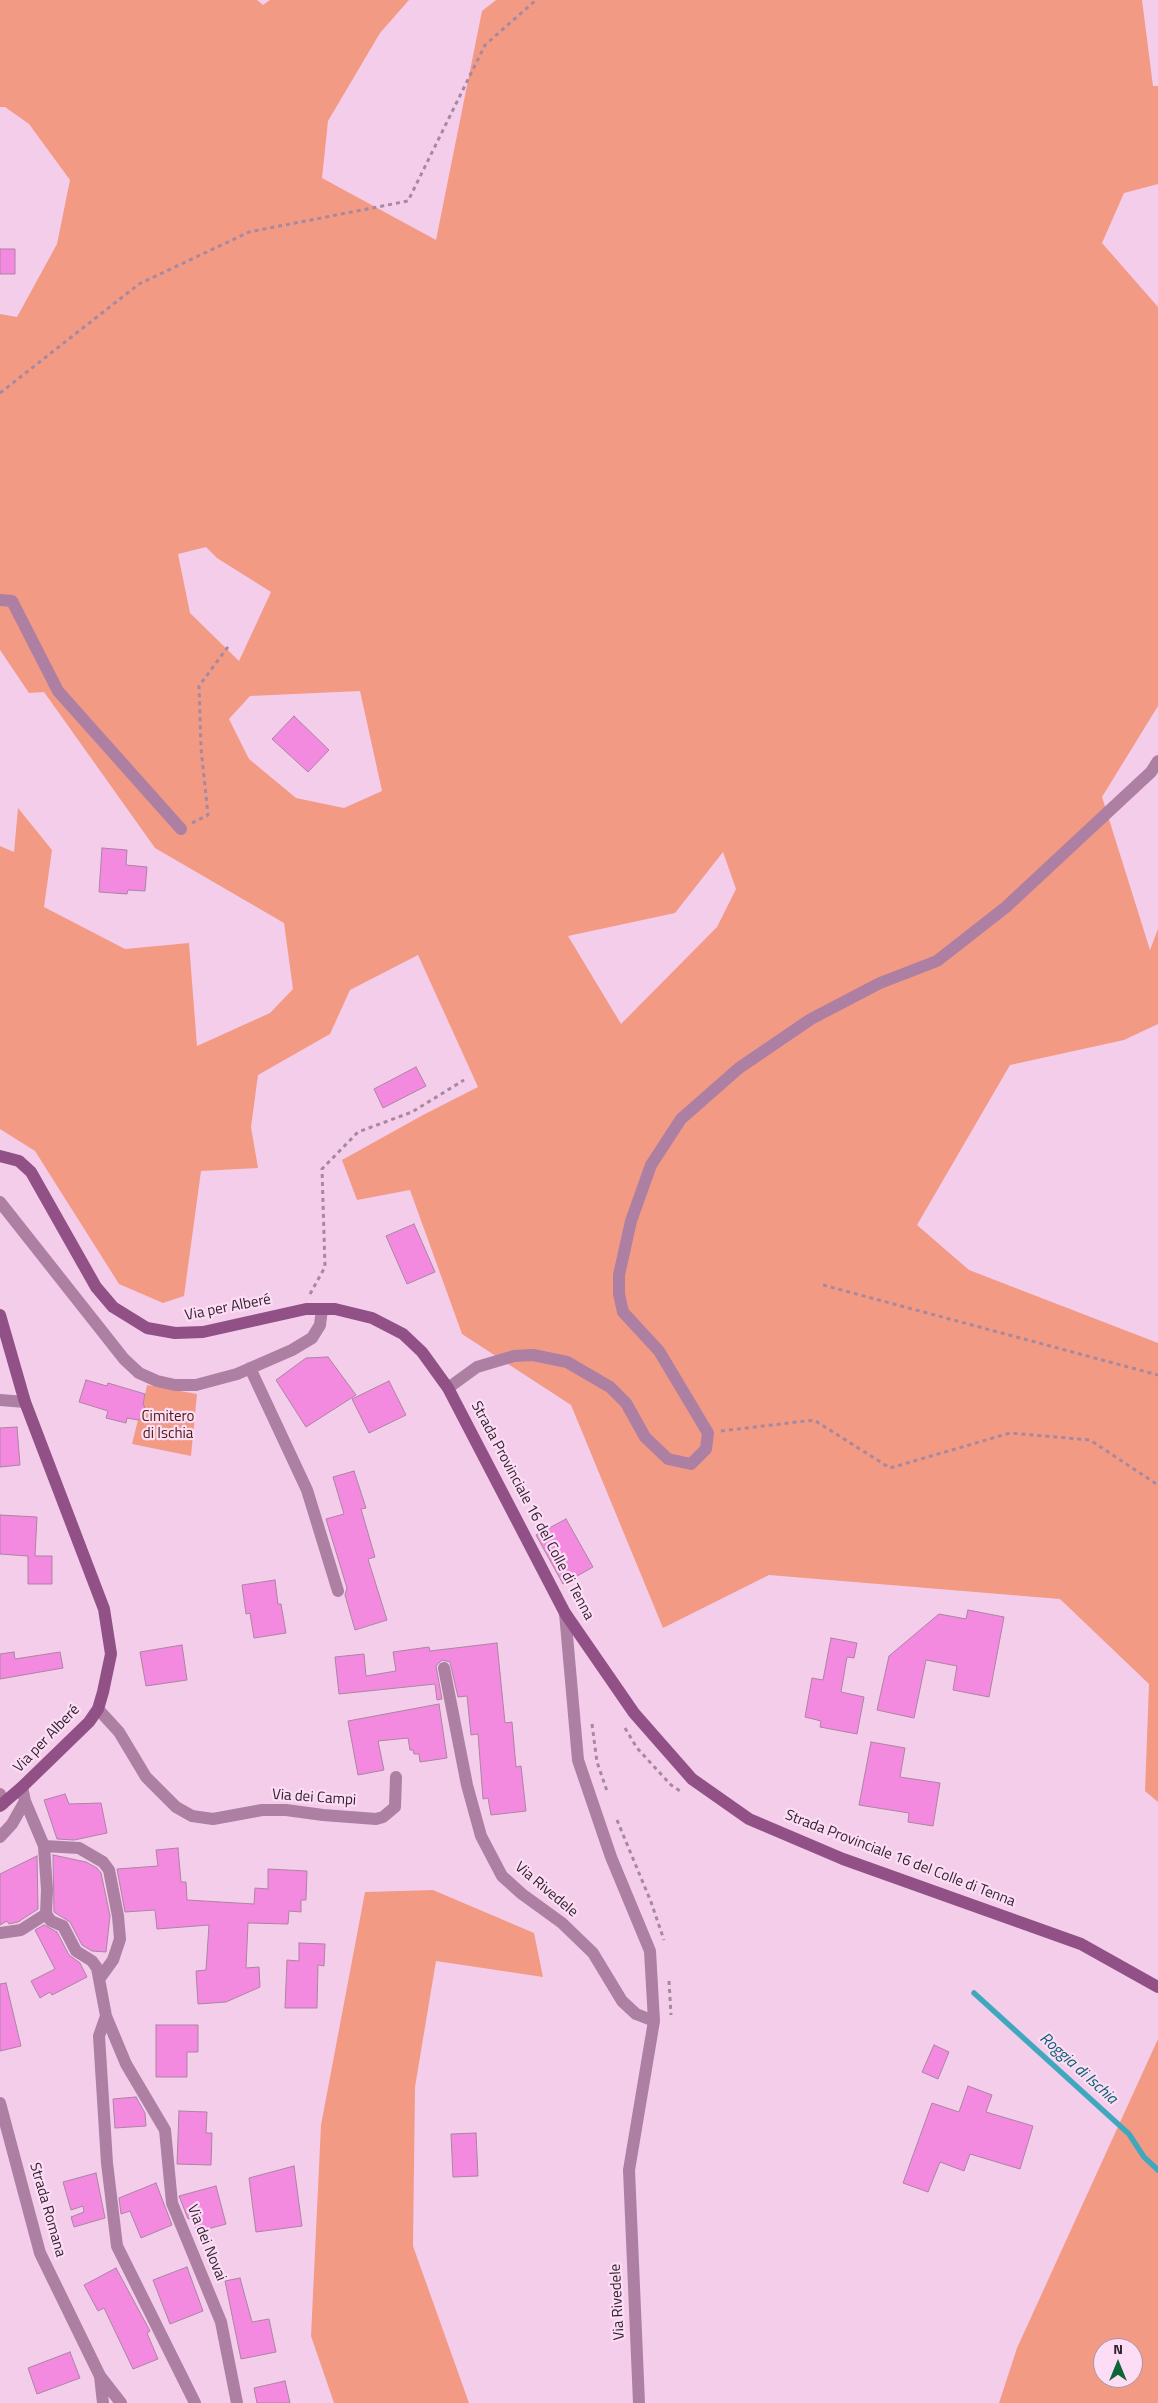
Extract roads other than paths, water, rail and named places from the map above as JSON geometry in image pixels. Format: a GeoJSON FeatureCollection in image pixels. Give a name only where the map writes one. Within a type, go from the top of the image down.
{"type":"FeatureCollection","features":[{"type":"Feature","properties":{"kind":"street"},"geometry":{"type":"LineString","coordinates":[[0,600],[12,601],[58,691],[181,828]]}},
{"type":"Feature","properties":{"kind":"street"},"geometry":{"type":"LineString","coordinates":[[448,1388],[477,1367],[514,1356],[534,1355],[566,1362],[610,1387],[626,1403],[645,1437],[668,1460],[692,1464],[706,1449],[708,1433],[659,1351],[623,1312],[619,1294],[619,1275],[631,1221],[651,1165],[681,1119],[739,1068],[811,1019],[880,983],[937,961],[1006,907],[1154,775],[1158,761]]}},
{"type":"Feature","properties":{"kind":"street","name":"Via per Alberé"},"geometry":{"type":"LineString","coordinates":[[0,1156],[19,1161],[30,1172],[96,1287],[112,1307],[147,1328],[175,1333],[203,1332],[306,1309],[356,1313],[387,1325],[403,1334],[438,1371]]}},
{"type":"Feature","properties":{"kind":"street"},"geometry":{"type":"LineString","coordinates":[[0,1202],[124,1359],[139,1373],[157,1381],[175,1385],[196,1385],[216,1381],[250,1368],[312,1338],[320,1325],[322,1309]]}},
{"type":"Feature","properties":{"kind":"street","name":"Via per Alberé"},"geometry":{"type":"LineString","coordinates":[[0,1315],[24,1402],[104,1609],[111,1654],[108,1676],[98,1708],[83,1729],[22,1788],[1,1801]]}},
{"type":"Feature","properties":{"kind":"street"},"geometry":{"type":"LineString","coordinates":[[250,1368],[307,1490],[338,1591]]}},
{"type":"Feature","properties":{"kind":"street","name":"Strada Provinciale 16 del Colle di Tenna"},"geometry":{"type":"LineString","coordinates":[[438,1371],[565,1613],[634,1714],[692,1779],[749,1819],[844,1859],[1081,1944],[1158,1987]]}},
{"type":"Feature","properties":{"kind":"street"},"geometry":{"type":"LineString","coordinates":[[0,1400],[24,1402]]}},
{"type":"Feature","properties":{"kind":"street","name":"Via Rivedele"},"geometry":{"type":"LineString","coordinates":[[565,1613],[578,1760],[611,1857],[650,1951],[654,2021],[629,2170],[639,2403]]}},
{"type":"Feature","properties":{"kind":"street","name":"Via Rivedele"},"geometry":{"type":"LineString","coordinates":[[444,1668],[467,1785],[479,1827],[502,1876],[522,1894],[562,1923],[593,1953],[622,2001],[636,2014],[654,2021]]}},
{"type":"Feature","properties":{"kind":"street","name":"Via dei Campi"},"geometry":{"type":"LineString","coordinates":[[98,1708],[118,1732],[146,1777],[176,1808],[192,1816],[213,1820],[262,1810],[286,1810],[323,1816],[376,1819],[390,1813],[395,1806],[396,1777]]}},
{"type":"Feature","properties":{"kind":"street","name":"Via per Alberé"},"geometry":{"type":"LineString","coordinates":[[22,1788],[25,1801],[44,1846],[47,1890],[46,1914]]}},
{"type":"Feature","properties":{"kind":"street"},"geometry":{"type":"LineString","coordinates":[[0,1837],[12,1824],[25,1801]]}},
{"type":"Feature","properties":{"kind":"street"},"geometry":{"type":"LineString","coordinates":[[0,1933],[21,1930],[46,1914],[51,1921],[63,1926],[76,1951],[92,1961],[100,1978],[113,1960],[120,1939],[118,1916],[109,1870],[103,1862],[79,1848],[44,1846]]}},
{"type":"Feature","properties":{"kind":"street","name":"Via dei Novai"},"geometry":{"type":"LineString","coordinates":[[100,1978],[106,2016],[126,2064],[165,2130],[172,2203],[220,2322],[237,2403]]}},
{"type":"Feature","properties":{"kind":"street","name":"Via dei Novai"},"geometry":{"type":"LineString","coordinates":[[106,2016],[99,2036],[107,2163],[117,2246],[195,2403]]}},
{"type":"Feature","properties":{"kind":"street","name":"Strada Romana"},"geometry":{"type":"LineString","coordinates":[[0,2103],[40,2253],[100,2376],[121,2403]]}},
{"type":"Feature","properties":{"kind":"street","name":"Strada Romana"},"geometry":{"type":"LineString","coordinates":[[100,2376],[103,2403]]}},
{"type":"Feature","properties":{"kind":"waterway","name":"Roggia di Ischia"},"geometry":{"type":"LineString","coordinates":[[974,1993],[1129,2134],[1144,2157],[1158,2170]]}},
{"type":"Feature","properties":{"kind":"park label","name":"Cimitero di Ischia"},"geometry":{"type":"Point","coordinates":[168,1426]}}]}
